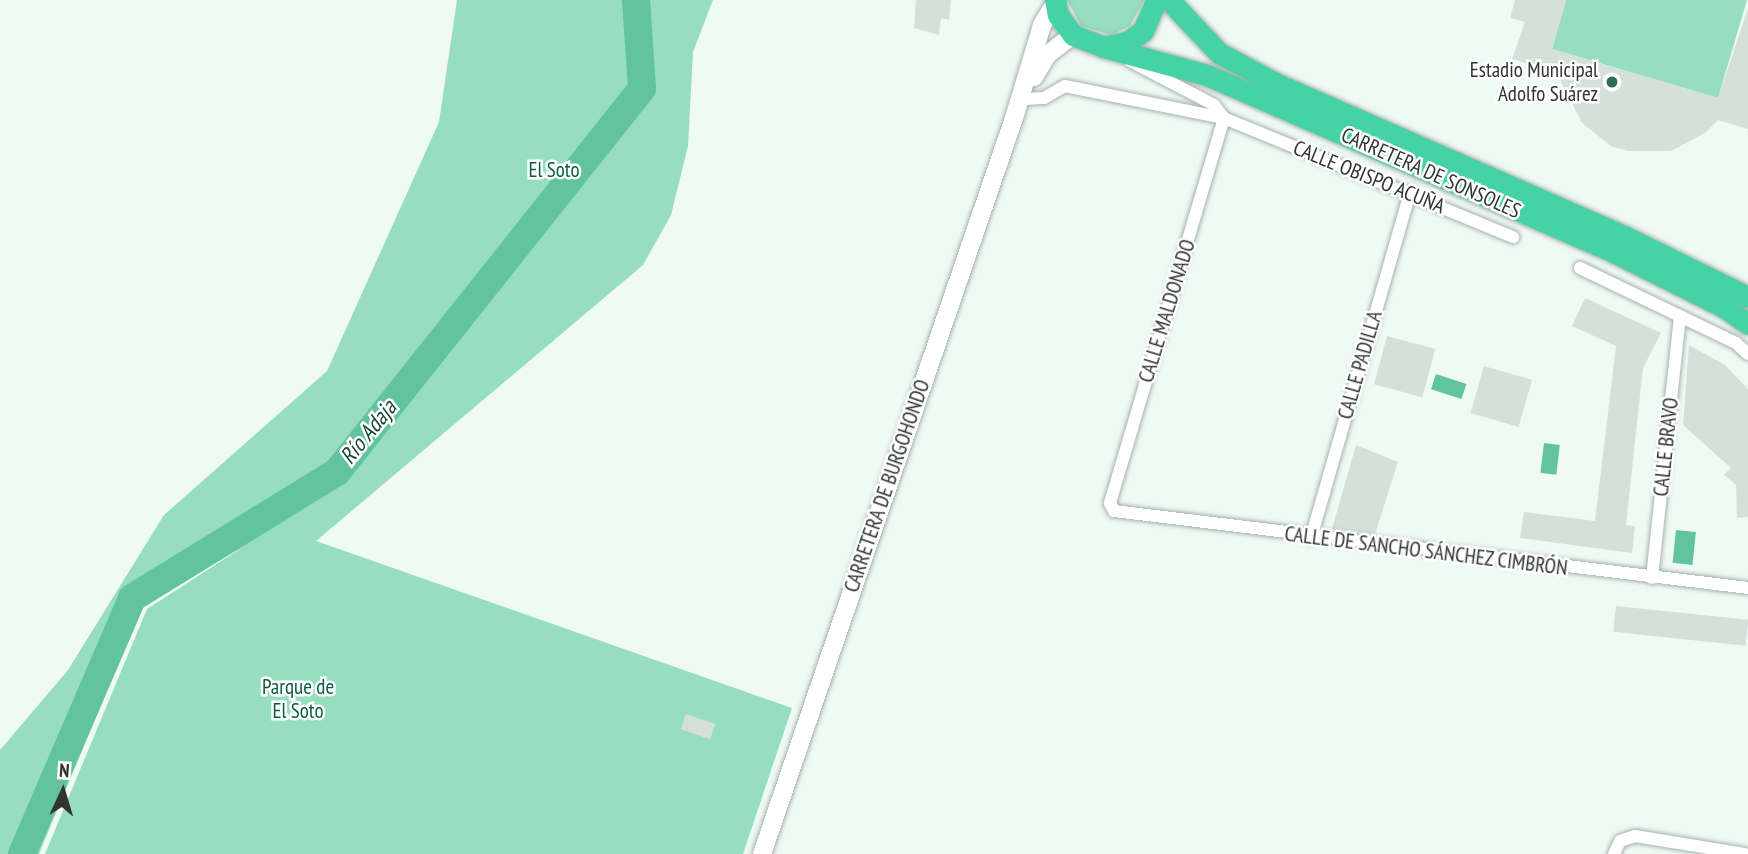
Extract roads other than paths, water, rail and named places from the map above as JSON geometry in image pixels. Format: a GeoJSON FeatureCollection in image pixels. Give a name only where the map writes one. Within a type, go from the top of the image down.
{"type":"FeatureCollection","features":[{"type":"Feature","properties":{"kind":"highway"},"geometry":{"type":"LineString","coordinates":[[1108,48],[1129,41],[1143,31],[1156,0]]}},
{"type":"Feature","properties":{"kind":"highway","name":"CARRETERA DE SONSOLES"},"geometry":{"type":"LineString","coordinates":[[1169,0],[1219,53],[1275,83],[1626,237],[1748,297]]}},
{"type":"Feature","properties":{"kind":"highway"},"geometry":{"type":"LineString","coordinates":[[1055,2],[1073,36]]}},
{"type":"Feature","properties":{"kind":"highway","name":"CARRETERA DE SONSOLES"},"geometry":{"type":"LineString","coordinates":[[1073,36],[1207,75],[1616,253],[1724,307],[1748,324]]}},
{"type":"Feature","properties":{"kind":"main road","name":"CARRETERA DE BURGOHONDO"},"geometry":{"type":"LineString","coordinates":[[762,854],[1014,118],[1042,25],[1055,2]]}},
{"type":"Feature","properties":{"kind":"main road","name":"CARRETERA DE BURGOHONDO"},"geometry":{"type":"LineString","coordinates":[[1014,118],[1047,55],[1073,36]]}},
{"type":"Feature","properties":{"kind":"street","name":"CALLE OBISPO ACUÑA"},"geometry":{"type":"LineString","coordinates":[[1108,48],[1214,105],[1224,118]]}},
{"type":"Feature","properties":{"kind":"street","name":"CALLE OBISPO ACUÑA"},"geometry":{"type":"LineString","coordinates":[[1024,99],[1044,98],[1065,86],[1224,118],[1410,192],[1513,237]]}},
{"type":"Feature","properties":{"kind":"street","name":"CALLE MALDONADO"},"geometry":{"type":"LineString","coordinates":[[1110,503],[1224,118]]}},
{"type":"Feature","properties":{"kind":"street","name":"CALLE PADILLA"},"geometry":{"type":"LineString","coordinates":[[1311,538],[1410,192]]}},
{"type":"Feature","properties":{"kind":"street"},"geometry":{"type":"LineString","coordinates":[[1580,268],[1736,343],[1748,354]]}},
{"type":"Feature","properties":{"kind":"street","name":"CALLE BRAVO"},"geometry":{"type":"LineString","coordinates":[[1652,578],[1680,316]]}},
{"type":"Feature","properties":{"kind":"street","name":"CALLE DE SANCHO SÁNCHEZ CIMBRÓN"},"geometry":{"type":"LineString","coordinates":[[1110,503],[1115,511],[1311,538],[1748,588]]}},
{"type":"Feature","properties":{"kind":"street"},"geometry":{"type":"LineString","coordinates":[[1614,854],[1620,841],[1635,836],[1745,854]]}},
{"type":"Feature","properties":{"kind":"waterway","name":"Río Adaja"},"geometry":{"type":"LineString","coordinates":[[22,854],[132,598],[337,472],[642,88],[636,0]]}},
{"type":"Feature","properties":{"kind":"place","name":"Estadio Municipal Adolfo Suárez"},"geometry":{"type":"Point","coordinates":[1612,82]}},
{"type":"Feature","properties":{"kind":"park label","name":"El Soto"},"geometry":{"type":"Point","coordinates":[554,170]}},
{"type":"Feature","properties":{"kind":"park label","name":"Parque de El Soto"},"geometry":{"type":"Point","coordinates":[298,699]}}]}
